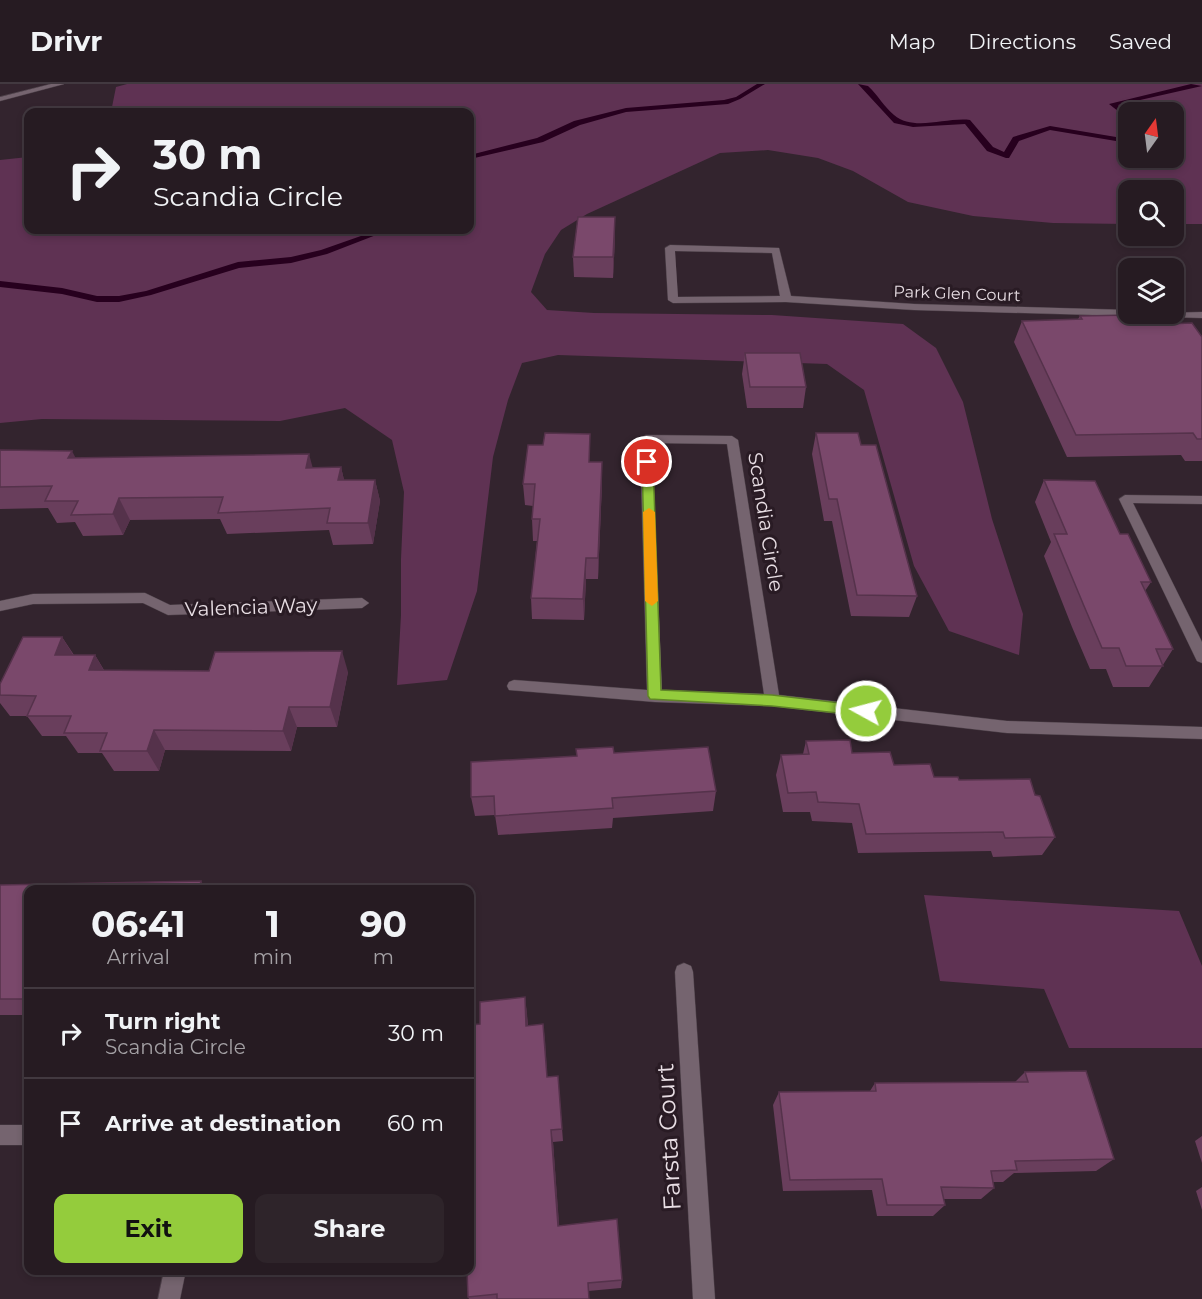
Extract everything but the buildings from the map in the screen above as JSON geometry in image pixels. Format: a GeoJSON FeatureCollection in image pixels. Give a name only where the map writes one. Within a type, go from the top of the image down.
{"type":"FeatureCollection","features":[{"type":"Feature","properties":{"kind":"street"},"geometry":{"type":"LineString","coordinates":[[0,99],[60,84]]}},
{"type":"Feature","properties":{"kind":"street","name":"Park Glen Court"},"geometry":{"type":"LineString","coordinates":[[786,299],[776,250],[670,248],[673,300],[786,299],[914,308],[1118,313]]}},
{"type":"Feature","properties":{"kind":"street"},"geometry":{"type":"LineString","coordinates":[[1184,315],[1202,315]]}},
{"type":"Feature","properties":{"kind":"street","name":"Scandia Circle"},"geometry":{"type":"LineString","coordinates":[[655,696],[646,439],[732,440],[772,700]]}},
{"type":"Feature","properties":{"kind":"street"},"geometry":{"type":"LineString","coordinates":[[1202,500],[1125,499],[1202,657]]}},
{"type":"Feature","properties":{"kind":"street","name":"Valencia Way"},"geometry":{"type":"LineString","coordinates":[[0,606],[33,598],[145,598],[168,610],[362,603]]}},
{"type":"Feature","properties":{"kind":"street"},"geometry":{"type":"LineString","coordinates":[[514,686],[655,696],[772,700],[1007,727],[1202,733]]}},
{"type":"Feature","properties":{"kind":"street","name":"Farsta Court"},"geometry":{"type":"LineString","coordinates":[[684,972],[704,1299]]}},
{"type":"Feature","properties":{"kind":"street"},"geometry":{"type":"LineString","coordinates":[[0,1135],[24,1135]]}},
{"type":"Feature","properties":{"kind":"street"},"geometry":{"type":"LineString","coordinates":[[170,1299],[174,1275]]}},
{"type":"Feature","properties":{"kind":"shaded area"},"geometry":{"type":"Polygon","coordinates":[[[127,84],[1202,84],[1202,224],[1184,224],[1184,180],[1118,180],[1118,224],[1053,223],[973,216],[908,202],[853,171],[818,158],[768,150],[720,153],[587,214],[561,230],[545,254],[531,292],[547,310],[594,313],[772,315],[903,324],[936,348],[963,402],[992,519],[1023,614],[1019,655],[949,631],[914,566],[864,390],[827,364],[558,355],[522,363],[508,400],[493,457],[477,591],[447,680],[397,685],[404,492],[392,440],[345,408],[280,421],[42,419],[0,423],[0,160],[24,157],[24,234],[474,234],[474,108],[112,108],[116,87],[127,84]]]}},
{"type":"Feature","properties":{"kind":"shaded area"},"geometry":{"type":"Polygon","coordinates":[[[924,895],[1179,911],[1202,966],[1202,1048],[1069,1048],[1044,989],[940,981],[924,895]]]}},
{"type":"Feature","properties":{"kind":"waterway"},"geometry":{"type":"LineString","coordinates":[[474,156],[540,140],[577,123],[626,110],[725,102],[738,98],[762,84]]}},
{"type":"Feature","properties":{"kind":"waterway"},"geometry":{"type":"LineString","coordinates":[[861,84],[897,121],[913,125],[967,122],[990,149],[1006,156],[1016,139],[1050,128],[1118,139]]}},
{"type":"Feature","properties":{"kind":"waterway"},"geometry":{"type":"LineString","coordinates":[[1122,102],[1200,84]]}},
{"type":"Feature","properties":{"kind":"waterway"},"geometry":{"type":"LineString","coordinates":[[1118,103],[1113,104],[1118,108]]}},
{"type":"Feature","properties":{"kind":"waterway"},"geometry":{"type":"LineString","coordinates":[[0,284],[62,291],[97,299],[119,299],[148,293],[238,265],[291,260],[324,252],[374,234]]}},
{"type":"Feature","properties":{"kind":"slow traffic"},"geometry":{"type":"LineString","coordinates":[[649,512],[652,601]]}},
{"type":"Feature","properties":{"kind":"route"},"geometry":{"type":"LineString","coordinates":[[647,462],[655,696],[772,700],[866,711]]}}]}
